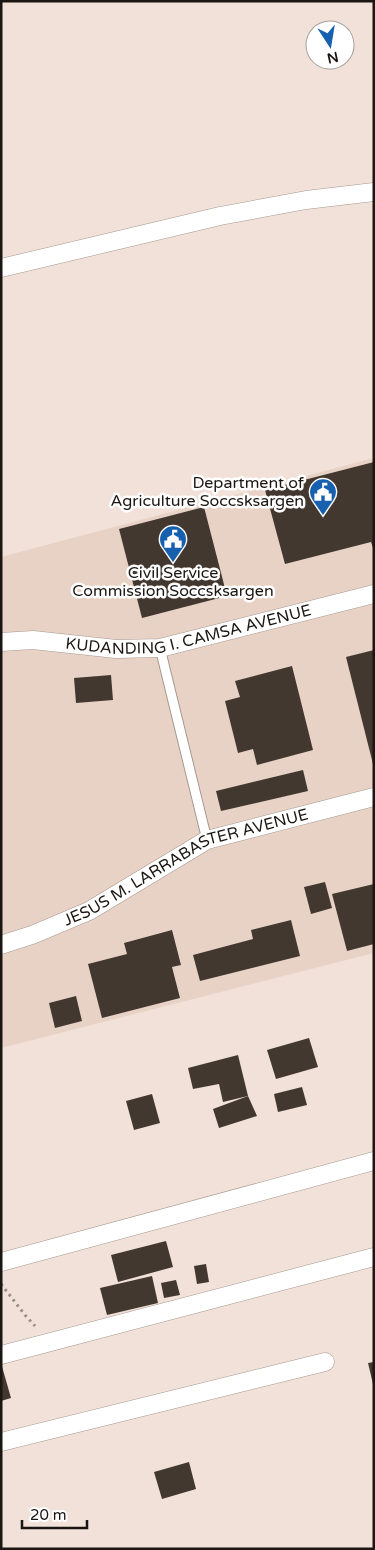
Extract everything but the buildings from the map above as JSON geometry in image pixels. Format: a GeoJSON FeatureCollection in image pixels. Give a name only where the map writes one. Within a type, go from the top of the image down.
{"type":"FeatureCollection","features":[{"type":"Feature","properties":{"kind":"street"},"geometry":{"type":"LineString","coordinates":[[1,268],[220,216],[306,200],[374,192]]}},
{"type":"Feature","properties":{"kind":"street","name":"KUDANDING I. CAMSA AVENUE"},"geometry":{"type":"LineString","coordinates":[[1,642],[33,640],[116,649],[160,648],[374,594]]}},
{"type":"Feature","properties":{"kind":"street","name":"JESUS M. LARRABASTER AVENUE"},"geometry":{"type":"LineString","coordinates":[[1,944],[32,935],[89,911],[207,840],[374,797]]}},
{"type":"Feature","properties":{"kind":"street"},"geometry":{"type":"LineString","coordinates":[[1,1262],[374,1161]]}},
{"type":"Feature","properties":{"kind":"street"},"geometry":{"type":"LineString","coordinates":[[1,1355],[374,1256]]}},
{"type":"Feature","properties":{"kind":"street"},"geometry":{"type":"LineString","coordinates":[[1,1442],[325,1362]]}},
{"type":"Feature","properties":{"kind":"lane"},"geometry":{"type":"LineString","coordinates":[[160,648],[207,840]]}},
{"type":"Feature","properties":{"kind":"path"},"geometry":{"type":"LineString","coordinates":[[1,1284],[25,1315],[51,1342]]}},
{"type":"Feature","properties":{"kind":"shaded area"},"geometry":{"type":"Polygon","coordinates":[[[374,458],[374,953],[1,1048],[1,557],[374,458]]]}},
{"type":"Feature","properties":{"kind":"place","name":"Department of Agriculture Soccsksargen"},"geometry":{"type":"Point","coordinates":[323,516]}},
{"type":"Feature","properties":{"kind":"place","name":"Civil Service Commission Soccsksargen"},"geometry":{"type":"Point","coordinates":[173,563]}}]}
